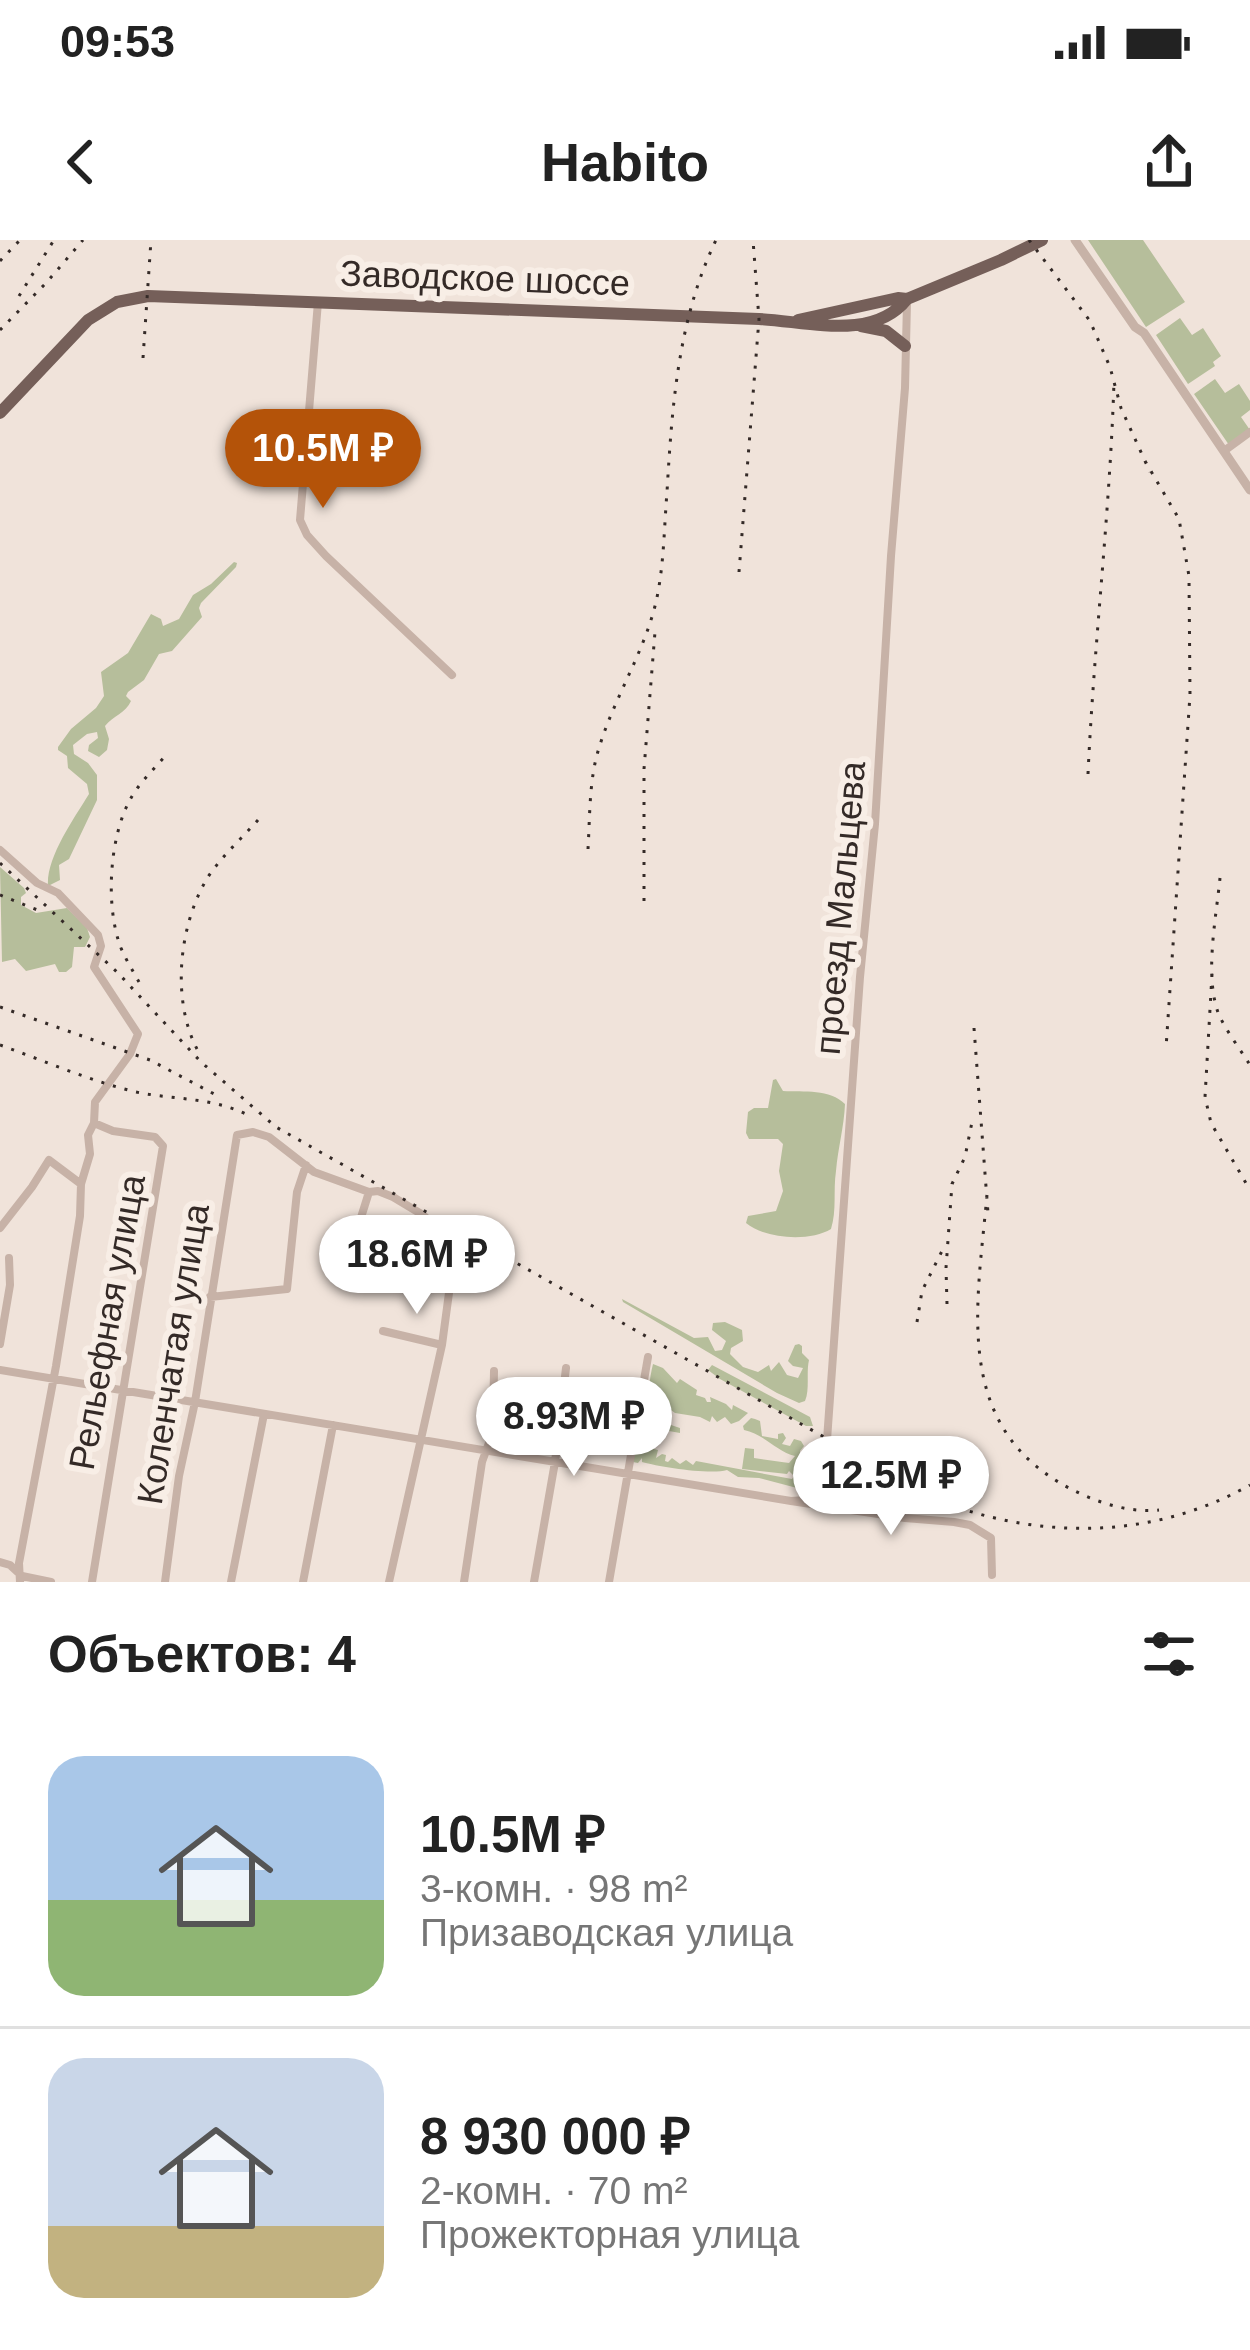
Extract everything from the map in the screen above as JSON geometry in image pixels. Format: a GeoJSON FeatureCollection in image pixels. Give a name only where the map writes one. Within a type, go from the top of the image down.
{"type":"FeatureCollection","features":[{"type":"Feature","properties":{"kind":"main road","name":"Заводское шоссе"},"geometry":{"type":"LineString","coordinates":[[0,413],[88,320],[118,302],[148,296],[860,326],[898,310],[908,299],[1042,240]]}},
{"type":"Feature","properties":{"kind":"main road","name":"Заводское шоссе"},"geometry":{"type":"LineString","coordinates":[[797,321],[908,299]]}},
{"type":"Feature","properties":{"kind":"main road"},"geometry":{"type":"LineString","coordinates":[[860,326],[886,331],[905,346]]}},
{"type":"Feature","properties":{"kind":"street"},"geometry":{"type":"LineString","coordinates":[[1075,240],[1250,490]]}},
{"type":"Feature","properties":{"kind":"street","name":"проезд Мальцева"},"geometry":{"type":"LineString","coordinates":[[791,1501],[806,1501],[814,1495],[827,1440],[875,824],[908,299]]}},
{"type":"Feature","properties":{"kind":"street"},"geometry":{"type":"LineString","coordinates":[[318,302],[300,520],[326,556],[452,675]]}},
{"type":"Feature","properties":{"kind":"street"},"geometry":{"type":"LineString","coordinates":[[1224,451],[1250,432]]}},
{"type":"Feature","properties":{"kind":"street"},"geometry":{"type":"LineString","coordinates":[[0,850],[37,884],[58,893],[98,935],[101,946],[94,967],[137,1034],[130,1054],[94,1102],[80,1216],[19,1563],[21,1579]]}},
{"type":"Feature","properties":{"kind":"street","name":"Рельефная улица"},"geometry":{"type":"LineString","coordinates":[[92,1582],[163,1146],[154,1137],[94,1123]]}},
{"type":"Feature","properties":{"kind":"street","name":"Коленчатая улица"},"geometry":{"type":"LineString","coordinates":[[165,1582],[237,1136],[253,1132],[269,1136],[306,1165]]}},
{"type":"Feature","properties":{"kind":"street"},"geometry":{"type":"LineString","coordinates":[[0,1228],[49,1160],[81,1184]]}},
{"type":"Feature","properties":{"kind":"street"},"geometry":{"type":"LineString","coordinates":[[210,1298],[287,1289],[297,1192],[306,1165],[408,1205],[442,1233],[453,1263],[442,1345],[389,1582]]}},
{"type":"Feature","properties":{"kind":"street"},"geometry":{"type":"LineString","coordinates":[[360,1280],[355,1275],[358,1227],[369,1192]]}},
{"type":"Feature","properties":{"kind":"street"},"geometry":{"type":"LineString","coordinates":[[0,1344],[10,1258]]}},
{"type":"Feature","properties":{"kind":"street"},"geometry":{"type":"LineString","coordinates":[[383,1331],[442,1345]]}},
{"type":"Feature","properties":{"kind":"street"},"geometry":{"type":"LineString","coordinates":[[609,1582],[648,1357]]}},
{"type":"Feature","properties":{"kind":"street"},"geometry":{"type":"LineString","coordinates":[[534,1582],[566,1368]]}},
{"type":"Feature","properties":{"kind":"street"},"geometry":{"type":"LineString","coordinates":[[0,1370],[791,1501],[970,1525],[991,1538],[992,1575]]}},
{"type":"Feature","properties":{"kind":"street"},"geometry":{"type":"LineString","coordinates":[[464,1582],[495,1408],[494,1371]]}},
{"type":"Feature","properties":{"kind":"street"},"geometry":{"type":"LineString","coordinates":[[231,1582],[264,1414]]}},
{"type":"Feature","properties":{"kind":"street"},"geometry":{"type":"LineString","coordinates":[[303,1582],[333,1425]]}},
{"type":"Feature","properties":{"kind":"street"},"geometry":{"type":"LineString","coordinates":[[0,1562],[10,1564],[21,1579],[51,1582]]}},
{"type":"Feature","properties":{"kind":"green space"},"geometry":{"type":"Polygon","coordinates":[[[1088,240],[1143,240],[1185,302],[1146,327],[1088,240]]]}},
{"type":"Feature","properties":{"kind":"green space"},"geometry":{"type":"Polygon","coordinates":[[[1180,318],[1192,335],[1203,328],[1221,356],[1213,362],[1215,366],[1188,384],[1156,335],[1180,318]]]}},
{"type":"Feature","properties":{"kind":"green space"},"geometry":{"type":"Polygon","coordinates":[[[1215,379],[1225,393],[1239,384],[1250,401],[1250,410],[1241,417],[1250,430],[1229,445],[1194,394],[1215,379]]]}},
{"type":"Feature","properties":{"kind":"green space"},"geometry":{"type":"Polygon","coordinates":[[[234,562],[236,567],[201,603],[202,617],[172,651],[159,654],[144,680],[128,692],[129,705],[105,726],[107,750],[99,757],[88,751],[97,732],[73,745],[74,754],[97,775],[97,800],[69,859],[59,865],[60,880],[48,886],[56,851],[89,794],[87,784],[68,768],[67,756],[58,747],[104,696],[101,672],[128,653],[151,614],[163,626],[179,619],[193,595],[234,562]]]}},
{"type":"Feature","properties":{"kind":"green space"},"geometry":{"type":"Polygon","coordinates":[[[0,867],[24,888],[21,905],[36,913],[67,908],[87,928],[90,937],[85,947],[74,947],[72,967],[66,972],[59,972],[55,964],[26,971],[15,959],[2,962],[0,867]]]}},
{"type":"Feature","properties":{"kind":"green space"},"geometry":{"type":"Polygon","coordinates":[[[776,1079],[783,1091],[824,1094],[845,1104],[833,1222],[822,1233],[776,1235],[746,1223],[748,1216],[776,1211],[783,1191],[779,1171],[783,1144],[778,1139],[749,1139],[746,1133],[748,1112],[768,1108],[776,1079]]]}},
{"type":"Feature","properties":{"kind":"green space"},"geometry":{"type":"Polygon","coordinates":[[[622,1299],[694,1338],[708,1337],[715,1351],[722,1350],[726,1341],[712,1330],[713,1323],[725,1322],[742,1330],[743,1341],[730,1354],[743,1367],[758,1372],[769,1365],[771,1371],[779,1362],[787,1375],[798,1378],[803,1368],[788,1361],[799,1344],[809,1360],[805,1401],[777,1393],[622,1299]]]}},
{"type":"Feature","properties":{"kind":"green space"},"geometry":{"type":"Polygon","coordinates":[[[653,1364],[677,1383],[680,1379],[697,1390],[696,1395],[707,1402],[710,1397],[748,1413],[731,1424],[725,1417],[717,1422],[712,1416],[710,1422],[671,1410],[655,1409],[652,1419],[670,1412],[671,1425],[680,1428],[680,1433],[666,1427],[655,1430],[640,1441],[646,1447],[652,1443],[658,1450],[656,1458],[662,1454],[668,1462],[672,1458],[693,1465],[696,1461],[792,1479],[789,1471],[742,1469],[745,1448],[754,1449],[754,1458],[789,1463],[795,1456],[744,1430],[751,1418],[760,1421],[762,1436],[778,1439],[783,1433],[782,1444],[790,1446],[794,1439],[801,1441],[800,1455],[809,1453],[813,1458],[797,1476],[802,1483],[797,1488],[738,1477],[727,1470],[673,1468],[642,1462],[642,1458],[633,1462],[653,1364]]]}},
{"type":"Feature","properties":{"kind":"green space"},"geometry":{"type":"Polygon","coordinates":[[[712,1365],[810,1417],[813,1426],[720,1379],[708,1370],[712,1365]]]}},
{"type":"Feature","properties":{"kind":"railway"},"geometry":{"type":"LineString","coordinates":[[0,261],[20,240]]}},
{"type":"Feature","properties":{"kind":"railway"},"geometry":{"type":"LineString","coordinates":[[19,296],[54,240]]}},
{"type":"Feature","properties":{"kind":"railway"},"geometry":{"type":"LineString","coordinates":[[0,330],[83,240]]}},
{"type":"Feature","properties":{"kind":"railway"},"geometry":{"type":"LineString","coordinates":[[143,358],[151,240]]}},
{"type":"Feature","properties":{"kind":"railway"},"geometry":{"type":"LineString","coordinates":[[588,849],[599,748],[656,602],[679,363],[693,301],[716,240]]}},
{"type":"Feature","properties":{"kind":"railway"},"geometry":{"type":"LineString","coordinates":[[739,572],[759,319],[753,240]]}},
{"type":"Feature","properties":{"kind":"railway"},"geometry":{"type":"LineString","coordinates":[[1029,240],[1090,321],[1150,472]]}},
{"type":"Feature","properties":{"kind":"railway"},"geometry":{"type":"LineString","coordinates":[[1088,774],[1114,381]]}},
{"type":"Feature","properties":{"kind":"railway"},"geometry":{"type":"LineString","coordinates":[[1145,461],[1179,519],[1189,576],[1190,695],[1166,1048]]}},
{"type":"Feature","properties":{"kind":"railway"},"geometry":{"type":"LineString","coordinates":[[644,901],[644,769],[655,632]]}},
{"type":"Feature","properties":{"kind":"railway"},"geometry":{"type":"LineString","coordinates":[[139,982],[116,931],[111,893],[114,851],[131,798],[167,754]]}},
{"type":"Feature","properties":{"kind":"railway"},"geometry":{"type":"LineString","coordinates":[[197,1049],[181,985],[190,917],[208,877],[258,820]]}},
{"type":"Feature","properties":{"kind":"railway"},"geometry":{"type":"LineString","coordinates":[[0,863],[118,973],[201,1062],[276,1127],[932,1498],[1012,1522],[1092,1528],[1173,1517],[1250,1485]]}},
{"type":"Feature","properties":{"kind":"railway"},"geometry":{"type":"LineString","coordinates":[[1220,878],[1212,983],[1222,1021],[1250,1065]]}},
{"type":"Feature","properties":{"kind":"railway"},"geometry":{"type":"LineString","coordinates":[[0,895],[40,911]]}},
{"type":"Feature","properties":{"kind":"railway"},"geometry":{"type":"LineString","coordinates":[[1212,974],[1205,1097],[1211,1123],[1250,1190]]}},
{"type":"Feature","properties":{"kind":"railway"},"geometry":{"type":"LineString","coordinates":[[0,1007],[150,1060],[216,1095]]}},
{"type":"Feature","properties":{"kind":"railway"},"geometry":{"type":"LineString","coordinates":[[974,1028],[988,1213]]}},
{"type":"Feature","properties":{"kind":"railway"},"geometry":{"type":"LineString","coordinates":[[0,1045],[119,1087],[207,1102],[248,1115]]}},
{"type":"Feature","properties":{"kind":"railway"},"geometry":{"type":"LineString","coordinates":[[947,1304],[952,1184],[965,1157],[972,1122]]}},
{"type":"Feature","properties":{"kind":"railway"},"geometry":{"type":"LineString","coordinates":[[987,1195],[979,1279],[980,1360],[989,1397],[1005,1432],[1031,1462],[1069,1488],[1112,1505],[1159,1510]]}},
{"type":"Feature","properties":{"kind":"railway"},"geometry":{"type":"LineString","coordinates":[[917,1322],[922,1291],[944,1247]]}}]}
